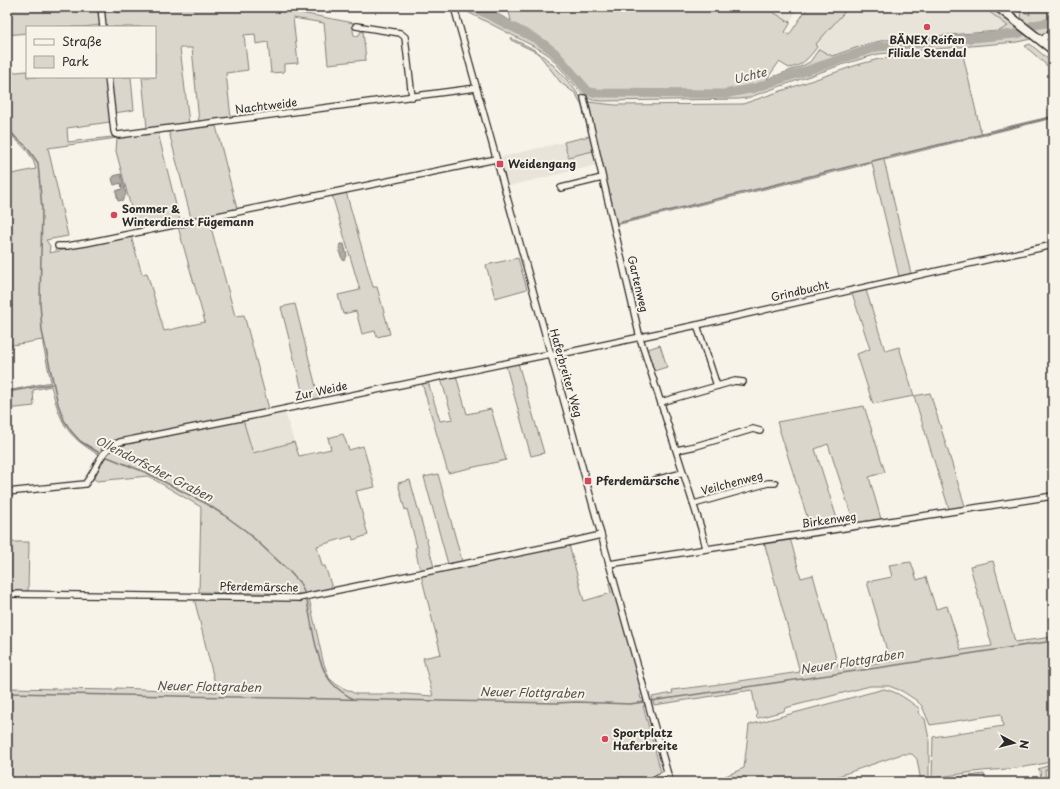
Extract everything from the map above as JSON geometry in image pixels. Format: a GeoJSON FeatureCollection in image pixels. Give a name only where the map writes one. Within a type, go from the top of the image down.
{"type":"FeatureCollection","features":[{"type":"Feature","properties":{"kind":"main road"},"geometry":{"type":"LineString","coordinates":[[998,7],[1053,50]]}},
{"type":"Feature","properties":{"kind":"street"},"geometry":{"type":"LineString","coordinates":[[101,7],[103,26]]}},
{"type":"Feature","properties":{"kind":"street","name":"Haferbreiter Weg"},"geometry":{"type":"LineString","coordinates":[[454,7],[670,782]]}},
{"type":"Feature","properties":{"kind":"street"},"geometry":{"type":"LineString","coordinates":[[356,26],[400,33],[405,37],[412,97]]}},
{"type":"Feature","properties":{"kind":"street"},"geometry":{"type":"LineString","coordinates":[[1042,41],[1046,36],[1053,33]]}},
{"type":"Feature","properties":{"kind":"street","name":"Nachtweide"},"geometry":{"type":"LineString","coordinates":[[108,78],[114,131],[115,134],[118,135],[476,88]]}},
{"type":"Feature","properties":{"kind":"street","name":"Gartenweg"},"geometry":{"type":"LineString","coordinates":[[584,98],[640,338],[694,504],[706,548]]}},
{"type":"Feature","properties":{"kind":"street"},"geometry":{"type":"LineString","coordinates":[[58,246],[86,243],[496,159]]}},
{"type":"Feature","properties":{"kind":"street"},"geometry":{"type":"LineString","coordinates":[[561,188],[602,178]]}},
{"type":"Feature","properties":{"kind":"street","name":"Grindbucht"},"geometry":{"type":"LineString","coordinates":[[551,355],[697,326],[1053,245]]}},
{"type":"Feature","properties":{"kind":"street"},"geometry":{"type":"LineString","coordinates":[[697,326],[717,386]]}},
{"type":"Feature","properties":{"kind":"street","name":"Zur Weide"},"geometry":{"type":"LineString","coordinates":[[7,492],[85,484],[108,447],[120,442],[551,355]]}},
{"type":"Feature","properties":{"kind":"street"},"geometry":{"type":"LineString","coordinates":[[661,402],[735,381],[743,382]]}},
{"type":"Feature","properties":{"kind":"street"},"geometry":{"type":"LineString","coordinates":[[676,450],[753,430],[760,430]]}},
{"type":"Feature","properties":{"kind":"street"},"geometry":{"type":"LineString","coordinates":[[655,480],[684,473]]}},
{"type":"Feature","properties":{"kind":"street","name":"Veilchenweg"},"geometry":{"type":"LineString","coordinates":[[694,504],[768,483],[775,483]]}},
{"type":"Feature","properties":{"kind":"street","name":"Birkenweg"},"geometry":{"type":"LineString","coordinates":[[609,564],[1053,496]]}},
{"type":"Feature","properties":{"kind":"street","name":"Pferdemärsche"},"geometry":{"type":"LineString","coordinates":[[7,594],[299,598],[542,549],[601,535]]}},
{"type":"Feature","properties":{"kind":"street"},"geometry":{"type":"LineString","coordinates":[[648,782],[667,773]]}},
{"type":"Feature","properties":{"kind":"shaded area"},"geometry":{"type":"Polygon","coordinates":[[[765,7],[799,7],[789,23],[765,7]]]}},
{"type":"Feature","properties":{"kind":"shaded area"},"geometry":{"type":"Polygon","coordinates":[[[849,7],[942,7],[946,9],[947,7],[983,7],[1009,26],[999,31],[885,40],[867,44],[832,56],[814,45],[849,7]]]}},
{"type":"Feature","properties":{"kind":"shaded area"},"geometry":{"type":"Polygon","coordinates":[[[564,142],[568,157],[593,151],[597,165],[509,186],[501,157],[564,142]]]}},
{"type":"Feature","properties":{"kind":"shaded area"},"geometry":{"type":"Polygon","coordinates":[[[121,174],[126,194],[123,200],[118,201],[116,191],[122,189],[121,183],[114,185],[112,179],[114,176],[121,174]]]}},
{"type":"Feature","properties":{"kind":"shaded area"},"geometry":{"type":"Polygon","coordinates":[[[340,244],[344,244],[347,256],[344,261],[341,257],[339,248],[340,244]]]}},
{"type":"Feature","properties":{"kind":"shaded area"},"geometry":{"type":"Polygon","coordinates":[[[285,412],[294,442],[252,453],[243,420],[285,412]]]}},
{"type":"Feature","properties":{"kind":"green space"},"geometry":{"type":"Polygon","coordinates":[[[29,7],[98,7],[100,25],[26,26],[26,33],[7,35],[7,10],[29,7]]]}},
{"type":"Feature","properties":{"kind":"green space"},"geometry":{"type":"Polygon","coordinates":[[[103,7],[114,7],[116,13],[138,10],[138,7],[300,7],[301,13],[354,23],[354,35],[359,35],[361,31],[363,31],[366,60],[328,64],[324,23],[293,18],[298,63],[284,64],[284,72],[271,73],[268,42],[256,44],[255,34],[244,35],[248,70],[226,73],[231,118],[199,122],[192,48],[180,48],[189,123],[171,131],[216,126],[237,209],[191,218],[169,132],[158,133],[180,221],[137,230],[116,151],[117,138],[147,128],[142,78],[156,78],[156,26],[105,26],[103,7]]]}},
{"type":"Feature","properties":{"kind":"green space"},"geometry":{"type":"Polygon","coordinates":[[[458,7],[484,7],[511,21],[508,7],[765,7],[789,22],[790,21],[790,24],[785,32],[789,35],[808,7],[849,7],[815,45],[817,47],[805,61],[789,68],[779,62],[767,79],[810,62],[819,49],[832,56],[867,44],[885,40],[999,31],[1008,26],[983,7],[992,9],[1000,14],[1016,26],[1016,31],[1021,30],[1031,39],[1017,42],[878,54],[841,65],[747,98],[602,101],[592,100],[583,95],[550,56],[541,50],[458,7]]]}},
{"type":"Feature","properties":{"kind":"green space"},"geometry":{"type":"Polygon","coordinates":[[[1028,7],[1053,7],[1053,31],[1043,36],[1022,19],[1019,8],[1030,15],[1028,7]]]}},
{"type":"Feature","properties":{"kind":"green space"},"geometry":{"type":"Polygon","coordinates":[[[511,38],[533,49],[551,63],[578,94],[582,100],[595,158],[593,151],[568,157],[564,142],[590,136],[581,104],[576,94],[561,83],[538,53],[511,40],[511,38]]]}},
{"type":"Feature","properties":{"kind":"green space"},"geometry":{"type":"Polygon","coordinates":[[[1030,44],[1053,63],[1053,71],[1025,46],[1030,44]]]}},
{"type":"Feature","properties":{"kind":"green space"},"geometry":{"type":"Polygon","coordinates":[[[962,51],[981,133],[1053,116],[1053,118],[884,160],[911,274],[899,276],[872,163],[616,225],[588,102],[615,105],[743,104],[857,65],[879,59],[962,51]]]}},
{"type":"Feature","properties":{"kind":"green space"},"geometry":{"type":"Polygon","coordinates":[[[26,71],[26,78],[106,78],[110,122],[67,128],[68,142],[112,137],[117,138],[48,148],[68,236],[46,240],[50,246],[49,253],[131,236],[142,274],[147,273],[164,331],[205,322],[178,227],[209,220],[235,316],[244,315],[269,409],[107,442],[103,446],[99,455],[79,441],[66,427],[58,410],[51,386],[33,390],[34,406],[7,409],[7,391],[51,382],[42,340],[7,346],[7,175],[36,169],[28,152],[7,130],[7,73],[26,71]]]}},
{"type":"Feature","properties":{"kind":"green space"},"geometry":{"type":"Polygon","coordinates":[[[110,78],[131,78],[134,110],[114,113],[110,78]]]}},
{"type":"Feature","properties":{"kind":"green space"},"geometry":{"type":"Polygon","coordinates":[[[346,192],[373,287],[377,287],[390,334],[377,337],[375,331],[362,334],[356,311],[343,314],[338,295],[360,290],[332,195],[346,192]]]}},
{"type":"Feature","properties":{"kind":"green space"},"geometry":{"type":"Polygon","coordinates":[[[518,258],[527,289],[495,298],[486,265],[518,258]]]}},
{"type":"Feature","properties":{"kind":"green space"},"geometry":{"type":"Polygon","coordinates":[[[866,290],[885,351],[899,347],[914,396],[873,404],[857,354],[870,349],[852,293],[866,290]]]}},
{"type":"Feature","properties":{"kind":"green space"},"geometry":{"type":"Polygon","coordinates":[[[295,304],[319,399],[305,402],[281,307],[295,304]]]}},
{"type":"Feature","properties":{"kind":"green space"},"geometry":{"type":"Polygon","coordinates":[[[660,345],[667,367],[654,371],[648,349],[660,345]]]}},
{"type":"Feature","properties":{"kind":"green space"},"geometry":{"type":"Polygon","coordinates":[[[518,363],[544,453],[531,456],[506,366],[518,363]]]}},
{"type":"Feature","properties":{"kind":"green space"},"geometry":{"type":"Polygon","coordinates":[[[456,376],[467,414],[491,409],[506,460],[448,473],[422,383],[428,382],[440,421],[453,419],[441,379],[456,376]]]}},
{"type":"Feature","properties":{"kind":"green space"},"geometry":{"type":"Polygon","coordinates":[[[930,393],[965,506],[949,509],[914,396],[930,393]]]}},
{"type":"Feature","properties":{"kind":"green space"},"geometry":{"type":"Polygon","coordinates":[[[864,406],[885,472],[869,477],[881,519],[854,523],[828,444],[815,449],[839,525],[811,529],[777,422],[864,406]]]}},
{"type":"Feature","properties":{"kind":"green space"},"geometry":{"type":"Polygon","coordinates":[[[243,420],[253,453],[294,442],[299,456],[331,449],[328,438],[343,434],[349,450],[363,446],[375,487],[356,491],[368,535],[353,540],[352,536],[317,546],[322,566],[325,566],[332,588],[302,594],[199,592],[201,507],[148,476],[97,481],[93,478],[109,449],[243,420]]]}},
{"type":"Feature","properties":{"kind":"green space"},"geometry":{"type":"Polygon","coordinates":[[[7,428],[10,489],[7,489],[7,428]]]}},
{"type":"Feature","properties":{"kind":"green space"},"geometry":{"type":"Polygon","coordinates":[[[438,474],[462,561],[448,564],[424,477],[438,474]]]}},
{"type":"Feature","properties":{"kind":"green space"},"geometry":{"type":"Polygon","coordinates":[[[410,480],[434,567],[420,570],[415,548],[417,547],[407,509],[405,510],[398,483],[410,480]]]}},
{"type":"Feature","properties":{"kind":"green space"},"geometry":{"type":"Polygon","coordinates":[[[790,538],[801,578],[813,575],[839,669],[890,661],[867,582],[892,577],[889,565],[911,562],[917,580],[926,577],[936,609],[947,606],[961,650],[992,646],[970,566],[993,561],[1015,642],[1053,637],[1053,761],[1026,767],[932,778],[933,737],[1003,726],[1001,714],[930,725],[922,706],[916,700],[902,691],[889,686],[870,686],[785,708],[784,711],[758,718],[756,717],[752,690],[654,705],[652,697],[673,693],[672,690],[800,672],[764,542],[790,538]]]}},
{"type":"Feature","properties":{"kind":"green space"},"geometry":{"type":"Polygon","coordinates":[[[7,542],[29,542],[28,592],[7,592],[7,542]]]}},
{"type":"Feature","properties":{"kind":"green space"},"geometry":{"type":"Polygon","coordinates":[[[569,545],[584,601],[611,593],[609,584],[612,583],[642,693],[640,696],[641,699],[644,699],[645,706],[643,706],[661,772],[644,782],[7,782],[7,688],[116,690],[116,688],[217,692],[194,598],[283,599],[301,602],[309,598],[323,661],[329,678],[337,685],[356,694],[405,694],[433,696],[423,658],[441,654],[421,575],[569,545]]]}},
{"type":"Feature","properties":{"kind":"green space"},"geometry":{"type":"Polygon","coordinates":[[[884,689],[898,694],[911,702],[920,709],[918,712],[925,719],[929,739],[929,782],[921,782],[917,759],[912,754],[902,754],[821,782],[716,782],[716,780],[744,768],[749,725],[884,689]]]}},
{"type":"Feature","properties":{"kind":"green space"},"geometry":{"type":"Polygon","coordinates":[[[1053,764],[1053,767],[1045,770],[1046,782],[1041,782],[1040,770],[1038,769],[1053,764]]]}},
{"type":"Feature","properties":{"kind":"green space"},"geometry":{"type":"Polygon","coordinates":[[[984,774],[985,782],[932,782],[932,781],[984,774]]]}},
{"type":"Feature","properties":{"kind":"waterway","name":"Uchte"},"geometry":{"type":"LineString","coordinates":[[473,7],[545,45],[554,52],[589,92],[597,93],[724,94],[755,88],[877,47],[1015,34],[1020,33],[1033,25],[1053,22]]}},
{"type":"Feature","properties":{"kind":"waterway"},"geometry":{"type":"LineString","coordinates":[[618,223],[1053,117]]}},
{"type":"Feature","properties":{"kind":"waterway","name":"Ollendorfscher Graben"},"geometry":{"type":"LineString","coordinates":[[7,127],[16,138],[26,146],[38,163],[42,209],[40,303],[42,331],[58,404],[64,420],[71,431],[80,441],[101,454]]}},
{"type":"Feature","properties":{"kind":"waterway"},"geometry":{"type":"LineString","coordinates":[[7,392],[52,384]]}},
{"type":"Feature","properties":{"kind":"waterway","name":"Ollendorfscher Graben"},"geometry":{"type":"LineString","coordinates":[[105,456],[147,473],[205,503],[224,515],[246,531],[289,571],[300,583],[304,592]]}},
{"type":"Feature","properties":{"kind":"waterway","name":"Ollendorfscher Graben"},"geometry":{"type":"LineString","coordinates":[[307,601],[315,642],[325,671],[331,682],[353,699]]}},
{"type":"Feature","properties":{"kind":"waterway","name":"Neuer Flottgraben"},"geometry":{"type":"LineString","coordinates":[[7,693],[630,704],[1053,641]]}},
{"type":"Feature","properties":{"kind":"place","name":"BÄNEX Reifen Filiale Stendal"},"geometry":{"type":"Point","coordinates":[927,27]}},
{"type":"Feature","properties":{"kind":"place","name":"Weidengang"},"geometry":{"type":"Point","coordinates":[500,164]}},
{"type":"Feature","properties":{"kind":"place","name":"Sommer & Winterdienst Fügemann"},"geometry":{"type":"Point","coordinates":[114,215]}},
{"type":"Feature","properties":{"kind":"place","name":"Pferdemärsche"},"geometry":{"type":"Point","coordinates":[588,481]}},
{"type":"Feature","properties":{"kind":"place","name":"Sportplatz Haferbreite"},"geometry":{"type":"Point","coordinates":[605,739]}}]}
